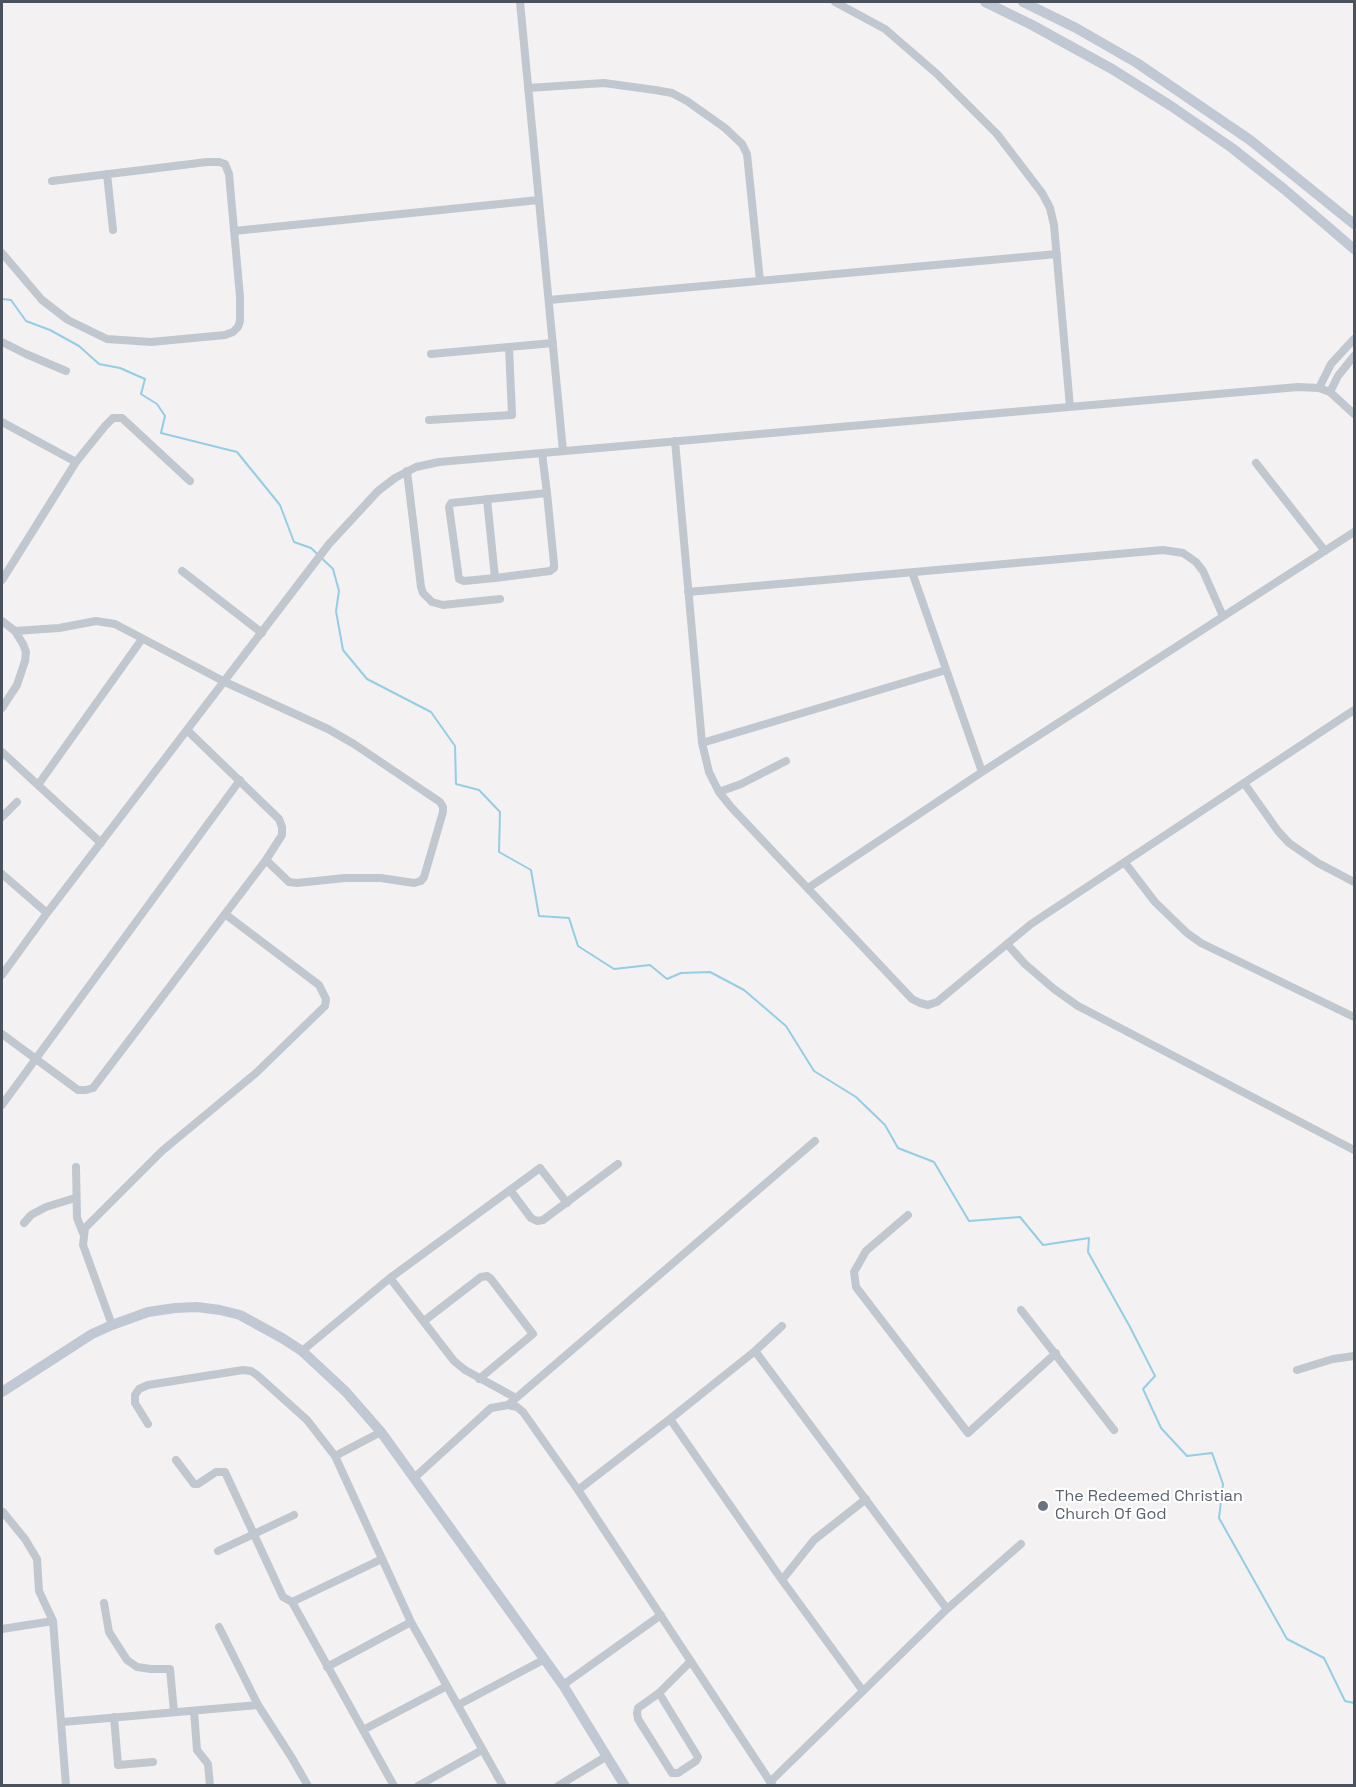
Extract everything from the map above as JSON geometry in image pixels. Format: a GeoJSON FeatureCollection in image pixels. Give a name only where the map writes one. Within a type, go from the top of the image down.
{"type":"FeatureCollection","features":[{"type":"Feature","properties":{"kind":"street"},"geometry":{"type":"LineString","coordinates":[[520,2],[563,451]]}},
{"type":"Feature","properties":{"kind":"street"},"geometry":{"type":"LineString","coordinates":[[835,2],[885,29],[937,74],[997,134],[1042,193],[1050,208],[1054,225],[1070,407]]}},
{"type":"Feature","properties":{"kind":"street"},"geometry":{"type":"LineString","coordinates":[[985,2],[1112,69],[1171,106],[1266,175],[1354,249]]}},
{"type":"Feature","properties":{"kind":"street"},"geometry":{"type":"LineString","coordinates":[[1023,2],[1076,28],[1137,63],[1250,140],[1354,224]]}},
{"type":"Feature","properties":{"kind":"street"},"geometry":{"type":"LineString","coordinates":[[528,88],[604,83],[672,93],[725,128],[742,144],[747,154],[760,280]]}},
{"type":"Feature","properties":{"kind":"street"},"geometry":{"type":"LineString","coordinates":[[2,253],[42,300],[75,324],[106,339],[151,342],[225,335],[233,332],[240,321],[240,297],[229,174],[225,164],[207,162],[52,181]]}},
{"type":"Feature","properties":{"kind":"street"},"geometry":{"type":"LineString","coordinates":[[107,174],[113,230]]}},
{"type":"Feature","properties":{"kind":"street"},"geometry":{"type":"LineString","coordinates":[[234,231],[539,200]]}},
{"type":"Feature","properties":{"kind":"street"},"geometry":{"type":"LineString","coordinates":[[549,300],[1057,254]]}},
{"type":"Feature","properties":{"kind":"street"},"geometry":{"type":"LineString","coordinates":[[1319,388],[1331,364],[1354,339]]}},
{"type":"Feature","properties":{"kind":"street"},"geometry":{"type":"LineString","coordinates":[[2,342],[66,371]]}},
{"type":"Feature","properties":{"kind":"street"},"geometry":{"type":"LineString","coordinates":[[431,354],[553,343]]}},
{"type":"Feature","properties":{"kind":"street"},"geometry":{"type":"LineString","coordinates":[[429,420],[512,415],[509,347]]}},
{"type":"Feature","properties":{"kind":"street"},"geometry":{"type":"LineString","coordinates":[[1330,392],[1338,376],[1354,356]]}},
{"type":"Feature","properties":{"kind":"street"},"geometry":{"type":"LineString","coordinates":[[2,975],[46,913],[188,731],[329,544],[378,490],[407,471],[439,462],[1298,387],[1319,388],[1330,392],[1354,414]]}},
{"type":"Feature","properties":{"kind":"street"},"geometry":{"type":"LineString","coordinates":[[2,580],[76,462],[114,418],[122,418],[190,481]]}},
{"type":"Feature","properties":{"kind":"street"},"geometry":{"type":"LineString","coordinates":[[2,422],[76,462]]}},
{"type":"Feature","properties":{"kind":"street"},"geometry":{"type":"LineString","coordinates":[[675,441],[702,743],[709,772],[719,792],[731,807],[912,999],[920,1003],[928,1005],[937,1002],[1056,907],[1354,710]]}},
{"type":"Feature","properties":{"kind":"street"},"geometry":{"type":"LineString","coordinates":[[542,453],[547,493],[554,568],[549,571],[495,578],[464,581],[459,579],[449,507],[454,502],[547,493]]}},
{"type":"Feature","properties":{"kind":"street"},"geometry":{"type":"LineString","coordinates":[[1256,463],[1325,551]]}},
{"type":"Feature","properties":{"kind":"street"},"geometry":{"type":"LineString","coordinates":[[407,471],[423,593],[432,602],[443,605],[500,599]]}},
{"type":"Feature","properties":{"kind":"street"},"geometry":{"type":"LineString","coordinates":[[487,499],[495,578]]}},
{"type":"Feature","properties":{"kind":"street"},"geometry":{"type":"LineString","coordinates":[[808,888],[982,772],[1354,532]]}},
{"type":"Feature","properties":{"kind":"street"},"geometry":{"type":"LineString","coordinates":[[688,592],[1163,550],[1183,553],[1196,562],[1203,571],[1223,616]]}},
{"type":"Feature","properties":{"kind":"street"},"geometry":{"type":"LineString","coordinates":[[182,571],[262,633]]}},
{"type":"Feature","properties":{"kind":"street"},"geometry":{"type":"LineString","coordinates":[[912,572],[982,772]]}},
{"type":"Feature","properties":{"kind":"street"},"geometry":{"type":"LineString","coordinates":[[2,621],[15,631],[23,644],[25,661],[16,685],[2,708]]}},
{"type":"Feature","properties":{"kind":"street"},"geometry":{"type":"LineString","coordinates":[[15,631],[59,628],[96,621],[115,624],[225,682],[345,739],[440,802],[443,807],[428,866],[421,881],[414,883],[381,878],[345,878],[289,882],[266,860]]}},
{"type":"Feature","properties":{"kind":"street"},"geometry":{"type":"LineString","coordinates":[[38,785],[142,639]]}},
{"type":"Feature","properties":{"kind":"street"},"geometry":{"type":"LineString","coordinates":[[702,743],[946,670]]}},
{"type":"Feature","properties":{"kind":"street"},"geometry":{"type":"LineString","coordinates":[[2,1034],[78,1090],[93,1088],[266,860],[282,835],[279,819],[188,731]]}},
{"type":"Feature","properties":{"kind":"street"},"geometry":{"type":"LineString","coordinates":[[2,752],[101,843]]}},
{"type":"Feature","properties":{"kind":"street"},"geometry":{"type":"LineString","coordinates":[[719,792],[741,784],[786,761]]}},
{"type":"Feature","properties":{"kind":"street"},"geometry":{"type":"LineString","coordinates":[[2,1105],[240,780]]}},
{"type":"Feature","properties":{"kind":"street"},"geometry":{"type":"LineString","coordinates":[[1244,783],[1289,843],[1318,863],[1354,882]]}},
{"type":"Feature","properties":{"kind":"street"},"geometry":{"type":"LineString","coordinates":[[2,817],[16,802]]}},
{"type":"Feature","properties":{"kind":"street"},"geometry":{"type":"LineString","coordinates":[[1125,863],[1155,902],[1186,933],[1201,943],[1354,1017]]}},
{"type":"Feature","properties":{"kind":"street"},"geometry":{"type":"LineString","coordinates":[[2,874],[46,913]]}},
{"type":"Feature","properties":{"kind":"street"},"geometry":{"type":"LineString","coordinates":[[83,1233],[85,1228],[162,1151],[256,1073],[325,1006],[326,999],[320,985],[225,914]]}},
{"type":"Feature","properties":{"kind":"street"},"geometry":{"type":"LineString","coordinates":[[1007,944],[1026,964],[1078,1006],[1354,1150]]}},
{"type":"Feature","properties":{"kind":"street"},"geometry":{"type":"LineString","coordinates":[[508,1405],[815,1141]]}},
{"type":"Feature","properties":{"kind":"street"},"geometry":{"type":"LineString","coordinates":[[510,1190],[531,1218],[537,1221],[543,1220],[618,1164]]}},
{"type":"Feature","properties":{"kind":"street"},"geometry":{"type":"LineString","coordinates":[[76,1167],[75,1198],[77,1218],[83,1233],[83,1245],[112,1324]]}},
{"type":"Feature","properties":{"kind":"street"},"geometry":{"type":"LineString","coordinates":[[302,1352],[390,1278],[540,1168],[567,1203]]}},
{"type":"Feature","properties":{"kind":"street"},"geometry":{"type":"LineString","coordinates":[[24,1223],[31,1215],[46,1207],[75,1198]]}},
{"type":"Feature","properties":{"kind":"street"},"geometry":{"type":"LineString","coordinates":[[908,1215],[866,1251],[854,1272],[856,1287],[968,1434],[1056,1353]]}},
{"type":"Feature","properties":{"kind":"street"},"geometry":{"type":"LineString","coordinates":[[424,1321],[480,1277],[487,1276],[491,1279],[532,1334],[479,1378]]}},
{"type":"Feature","properties":{"kind":"street"},"geometry":{"type":"LineString","coordinates":[[390,1278],[454,1362],[516,1398]]}},
{"type":"Feature","properties":{"kind":"street"},"geometry":{"type":"LineString","coordinates":[[2,1392],[92,1334],[112,1324],[148,1312],[197,1307],[240,1315],[261,1326],[302,1352],[346,1392],[381,1432],[563,1685],[625,1785]]}},
{"type":"Feature","properties":{"kind":"street"},"geometry":{"type":"LineString","coordinates":[[1021,1310],[1114,1430]]}},
{"type":"Feature","properties":{"kind":"street"},"geometry":{"type":"LineString","coordinates":[[578,1490],[755,1352],[782,1326]]}},
{"type":"Feature","properties":{"kind":"street"},"geometry":{"type":"LineString","coordinates":[[755,1352],[947,1609]]}},
{"type":"Feature","properties":{"kind":"street"},"geometry":{"type":"LineString","coordinates":[[1297,1370],[1333,1359],[1354,1356]]}},
{"type":"Feature","properties":{"kind":"street"},"geometry":{"type":"LineString","coordinates":[[148,1424],[135,1403],[135,1395],[139,1389],[148,1385],[232,1371],[251,1371],[307,1420],[335,1456],[411,1622],[503,1785]]}},
{"type":"Feature","properties":{"kind":"street"},"geometry":{"type":"LineString","coordinates":[[414,1478],[491,1408],[508,1405],[517,1407],[523,1412],[578,1490],[772,1784],[947,1609],[1021,1544]]}},
{"type":"Feature","properties":{"kind":"street"},"geometry":{"type":"LineString","coordinates":[[670,1419],[782,1580],[863,1691]]}},
{"type":"Feature","properties":{"kind":"street"},"geometry":{"type":"LineString","coordinates":[[335,1456],[381,1432]]}},
{"type":"Feature","properties":{"kind":"street"},"geometry":{"type":"LineString","coordinates":[[176,1460],[194,1484],[198,1484],[216,1472],[225,1472],[283,1597],[292,1602],[394,1785]]}},
{"type":"Feature","properties":{"kind":"street"},"geometry":{"type":"LineString","coordinates":[[782,1580],[814,1540],[866,1499]]}},
{"type":"Feature","properties":{"kind":"street"},"geometry":{"type":"LineString","coordinates":[[3,1512],[25,1539],[37,1559],[39,1591],[53,1621],[63,1722],[66,1785]]}},
{"type":"Feature","properties":{"kind":"street"},"geometry":{"type":"LineString","coordinates":[[218,1551],[294,1515]]}},
{"type":"Feature","properties":{"kind":"street"},"geometry":{"type":"LineString","coordinates":[[292,1602],[382,1559]]}},
{"type":"Feature","properties":{"kind":"street"},"geometry":{"type":"LineString","coordinates":[[104,1603],[109,1632],[127,1660],[137,1667],[151,1670],[170,1669],[174,1712]]}},
{"type":"Feature","properties":{"kind":"street"},"geometry":{"type":"LineString","coordinates":[[563,1685],[661,1615]]}},
{"type":"Feature","properties":{"kind":"street"},"geometry":{"type":"LineString","coordinates":[[2,1629],[53,1621]]}},
{"type":"Feature","properties":{"kind":"street"},"geometry":{"type":"LineString","coordinates":[[327,1667],[411,1622]]}},
{"type":"Feature","properties":{"kind":"street"},"geometry":{"type":"LineString","coordinates":[[219,1627],[258,1705],[308,1785]]}},
{"type":"Feature","properties":{"kind":"street"},"geometry":{"type":"LineString","coordinates":[[458,1705],[545,1659]]}},
{"type":"Feature","properties":{"kind":"street"},"geometry":{"type":"LineString","coordinates":[[658,1693],[698,1757],[696,1761],[678,1773],[672,1773],[638,1719],[638,1708],[658,1693],[691,1661]]}},
{"type":"Feature","properties":{"kind":"street"},"geometry":{"type":"LineString","coordinates":[[363,1731],[447,1686]]}},
{"type":"Feature","properties":{"kind":"street"},"geometry":{"type":"LineString","coordinates":[[63,1722],[258,1705]]}},
{"type":"Feature","properties":{"kind":"street"},"geometry":{"type":"LineString","coordinates":[[194,1710],[197,1750],[208,1764],[210,1785]]}},
{"type":"Feature","properties":{"kind":"street"},"geometry":{"type":"LineString","coordinates":[[114,1717],[118,1766],[153,1762]]}},
{"type":"Feature","properties":{"kind":"street"},"geometry":{"type":"LineString","coordinates":[[418,1785],[482,1750]]}},
{"type":"Feature","properties":{"kind":"street"},"geometry":{"type":"LineString","coordinates":[[558,1785],[607,1756]]}},
{"type":"Feature","properties":{"kind":"waterway"},"geometry":{"type":"LineString","coordinates":[[2,299],[11,300],[26,321],[50,330],[79,346],[99,364],[120,368],[145,379],[141,394],[157,404],[165,416],[161,433],[237,452],[280,505],[294,542],[311,548],[333,569],[339,591],[336,611],[343,650],[367,679],[431,712],[455,746],[456,784],[479,790],[500,812],[499,852],[531,870],[539,916],[569,918],[578,946],[614,969],[650,965],[667,979],[681,973],[710,972],[744,990],[786,1026],[814,1071],[856,1097],[885,1125],[898,1148],[934,1162],[969,1221],[1020,1217],[1043,1245],[1089,1238],[1088,1252],[1155,1376],[1143,1389],[1161,1428],[1187,1456],[1212,1453],[1223,1484],[1219,1518],[1287,1639],[1324,1658],[1345,1701],[1354,1703]]}},
{"type":"Feature","properties":{"kind":"place","name":"The Redeemed Christian Church Of God"},"geometry":{"type":"Point","coordinates":[1043,1506]}}]}
